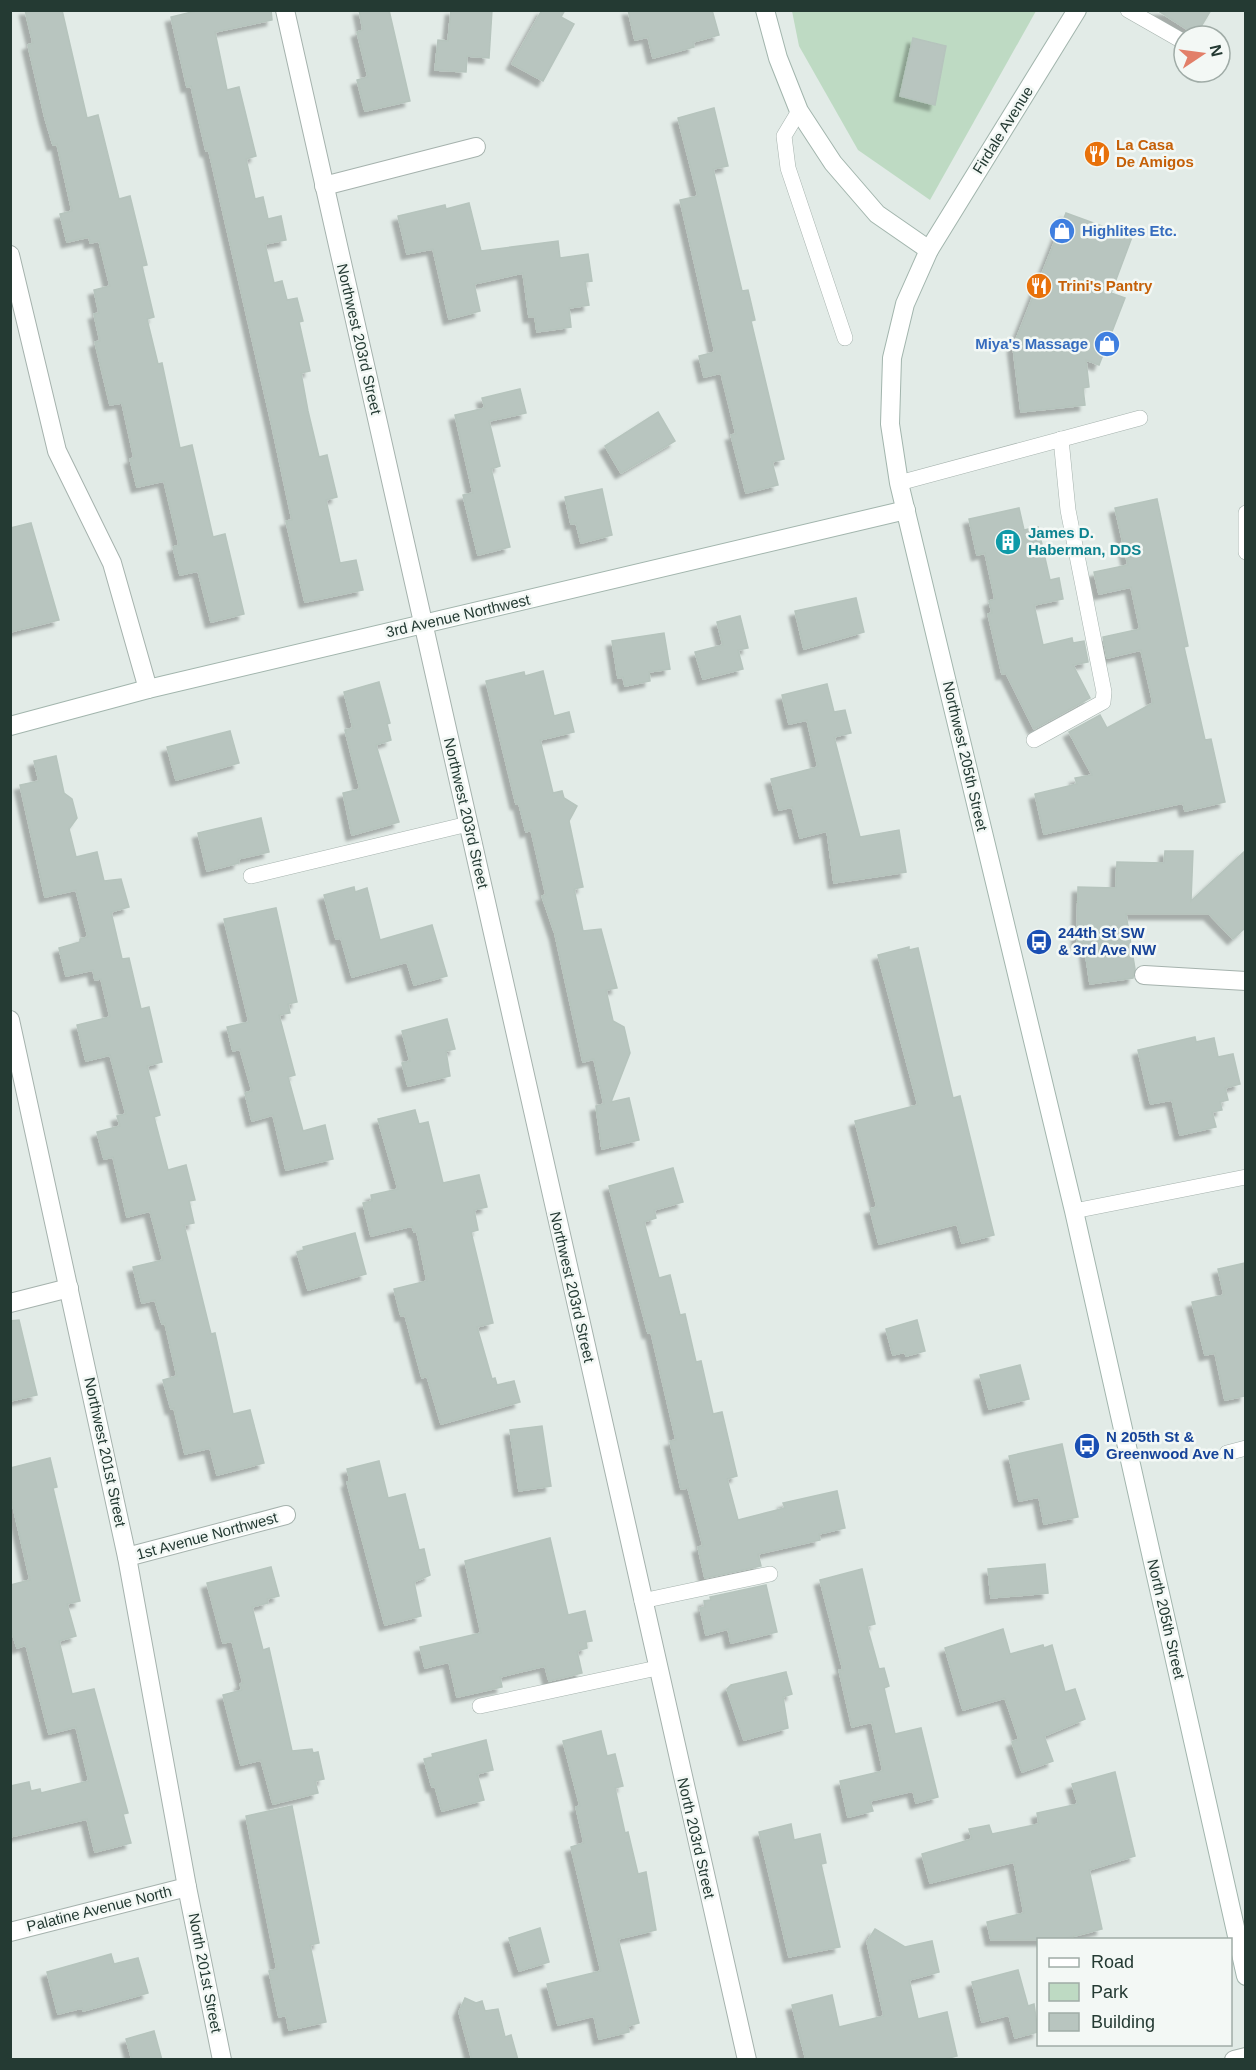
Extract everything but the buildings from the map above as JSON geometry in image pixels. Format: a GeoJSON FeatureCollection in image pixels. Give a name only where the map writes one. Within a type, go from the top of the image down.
{"type":"FeatureCollection","features":[{"type":"Feature","properties":{"kind":"street","name":"Northwest 203rd Street"},"geometry":{"type":"LineString","coordinates":[[285,10],[644,1609]]}},
{"type":"Feature","properties":{"kind":"street"},"geometry":{"type":"LineString","coordinates":[[765,10],[778,58],[799,111],[833,163],[877,214],[929,250]]}},
{"type":"Feature","properties":{"kind":"street","name":"Firdale Avenue"},"geometry":{"type":"LineString","coordinates":[[929,250],[1077,10]]}},
{"type":"Feature","properties":{"kind":"street"},"geometry":{"type":"LineString","coordinates":[[324,186],[476,147]]}},
{"type":"Feature","properties":{"kind":"street","name":"Northwest 205th Street"},"geometry":{"type":"LineString","coordinates":[[929,250],[905,304],[892,358],[890,424],[899,483],[1086,1263]]}},
{"type":"Feature","properties":{"kind":"street"},"geometry":{"type":"LineString","coordinates":[[10,255],[57,451],[112,563],[148,689]]}},
{"type":"Feature","properties":{"kind":"street","name":"3rd Avenue Northwest"},"geometry":{"type":"LineString","coordinates":[[10,726],[148,689],[906,510]]}},
{"type":"Feature","properties":{"kind":"street"},"geometry":{"type":"LineString","coordinates":[[1144,975],[1245,981]]}},
{"type":"Feature","properties":{"kind":"street","name":"Northwest 201st Street"},"geometry":{"type":"LineString","coordinates":[[10,1020],[128,1557],[187,1887]]}},
{"type":"Feature","properties":{"kind":"street","name":"North 205th Street"},"geometry":{"type":"LineString","coordinates":[[1086,1263],[1245,1976]]}},
{"type":"Feature","properties":{"kind":"street"},"geometry":{"type":"LineString","coordinates":[[10,1303],[69,1288]]}},
{"type":"Feature","properties":{"kind":"street","name":"1st Avenue Northwest"},"geometry":{"type":"LineString","coordinates":[[128,1557],[286,1515]]}},
{"type":"Feature","properties":{"kind":"street","name":"North 203rd Street"},"geometry":{"type":"LineString","coordinates":[[644,1609],[747,2060]]}},
{"type":"Feature","properties":{"kind":"street","name":"Palatine Avenue North"},"geometry":{"type":"LineString","coordinates":[[10,1932],[187,1887]]}},
{"type":"Feature","properties":{"kind":"street","name":"North 201st Street"},"geometry":{"type":"LineString","coordinates":[[187,1887],[222,2060]]}},
{"type":"Feature","properties":{"kind":"street"},"geometry":{"type":"LineString","coordinates":[[1234,2060],[1245,2057]]}},
{"type":"Feature","properties":{"kind":"lane"},"geometry":{"type":"LineString","coordinates":[[1128,10],[1172,35]]}},
{"type":"Feature","properties":{"kind":"lane"},"geometry":{"type":"LineString","coordinates":[[799,111],[784,136],[788,168],[845,338]]}},
{"type":"Feature","properties":{"kind":"lane"},"geometry":{"type":"LineString","coordinates":[[899,483],[1140,418]]}},
{"type":"Feature","properties":{"kind":"lane"},"geometry":{"type":"LineString","coordinates":[[1034,740],[1103,702],[1104,692],[1068,510],[1061,439]]}},
{"type":"Feature","properties":{"kind":"lane"},"geometry":{"type":"LineString","coordinates":[[1245,513],[1245,552]]}},
{"type":"Feature","properties":{"kind":"lane"},"geometry":{"type":"LineString","coordinates":[[251,876],[468,824]]}},
{"type":"Feature","properties":{"kind":"lane"},"geometry":{"type":"LineString","coordinates":[[1074,1211],[1245,1176]]}},
{"type":"Feature","properties":{"kind":"lane"},"geometry":{"type":"LineString","coordinates":[[1227,1453],[1245,1448]]}},
{"type":"Feature","properties":{"kind":"lane"},"geometry":{"type":"LineString","coordinates":[[644,1609],[770,1574]]}},
{"type":"Feature","properties":{"kind":"lane"},"geometry":{"type":"LineString","coordinates":[[480,1706],[657,1668]]}},
{"type":"Feature","properties":{"kind":"green space"},"geometry":{"type":"Polygon","coordinates":[[[792,11],[1036,11],[930,200],[858,150],[799,46],[792,11]]]}},
{"type":"Feature","properties":{"kind":"place","name":"La Casa De Amigos"},"geometry":{"type":"Point","coordinates":[1097,154]}},
{"type":"Feature","properties":{"kind":"place","name":"Highlites Etc."},"geometry":{"type":"Point","coordinates":[1062,231]}},
{"type":"Feature","properties":{"kind":"place","name":"Trini's Pantry"},"geometry":{"type":"Point","coordinates":[1039,286]}},
{"type":"Feature","properties":{"kind":"place","name":"Miya's Massage"},"geometry":{"type":"Point","coordinates":[1107,344]}},
{"type":"Feature","properties":{"kind":"place","name":"James D. Haberman, DDS"},"geometry":{"type":"Point","coordinates":[1008,542]}},
{"type":"Feature","properties":{"kind":"place","name":"244th St SW & 3rd Ave NW"},"geometry":{"type":"Point","coordinates":[1039,942]}},
{"type":"Feature","properties":{"kind":"place","name":"N 205th St & Greenwood Ave N"},"geometry":{"type":"Point","coordinates":[1087,1446]}}]}
